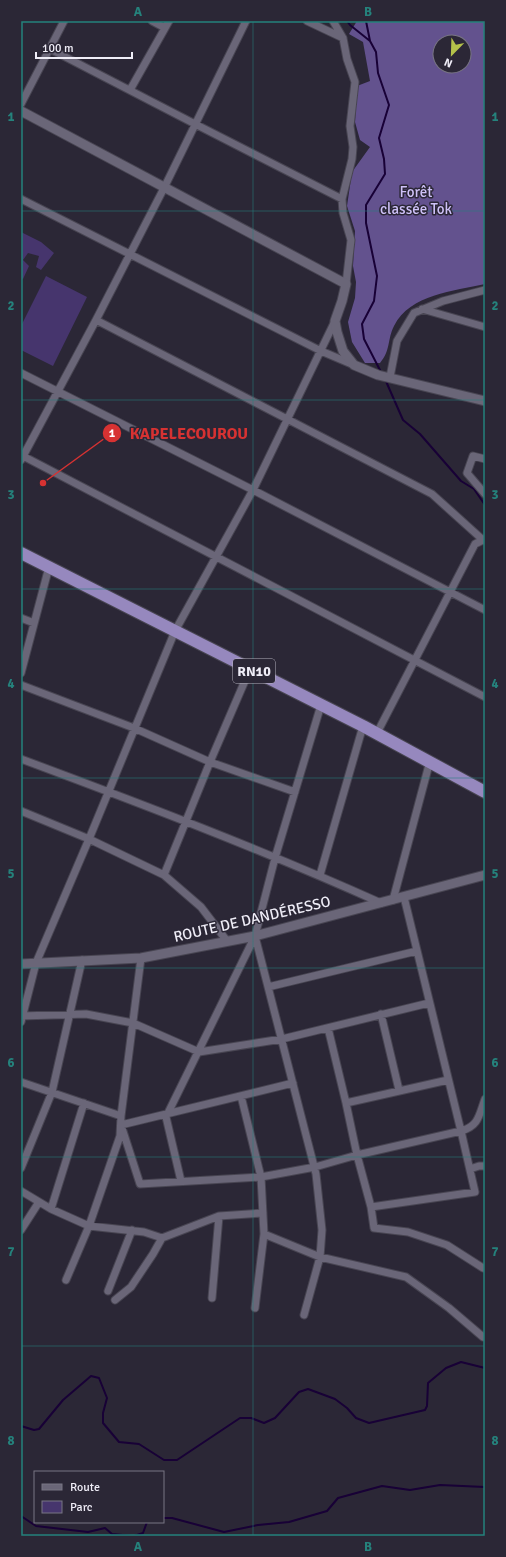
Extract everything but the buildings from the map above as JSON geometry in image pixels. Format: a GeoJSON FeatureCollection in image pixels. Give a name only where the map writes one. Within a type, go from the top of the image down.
{"type":"FeatureCollection","features":[{"type":"Feature","properties":{"kind":"highway","name":"RN10"},"geometry":{"type":"LineString","coordinates":[[21,553],[363,726],[485,792]]}},
{"type":"Feature","properties":{"kind":"street"},"geometry":{"type":"LineString","coordinates":[[21,104],[64,21]]}},
{"type":"Feature","properties":{"kind":"street"},"geometry":{"type":"LineString","coordinates":[[152,21],[165,28]]}},
{"type":"Feature","properties":{"kind":"street"},"geometry":{"type":"LineString","coordinates":[[130,90],[169,21]]}},
{"type":"Feature","properties":{"kind":"street"},"geometry":{"type":"LineString","coordinates":[[246,21],[164,188],[96,320],[22,457],[216,556],[485,697]]}},
{"type":"Feature","properties":{"kind":"street"},"geometry":{"type":"LineString","coordinates":[[307,21],[343,38]]}},
{"type":"Feature","properties":{"kind":"street"},"geometry":{"type":"LineString","coordinates":[[333,21],[343,38],[347,59],[355,82],[350,126],[353,146],[352,159],[342,199],[343,213],[351,240],[346,284],[342,301],[335,321],[288,420],[252,490],[175,631],[36,964],[22,1018],[86,1014],[133,1023],[199,1052],[282,1039],[429,1003]]}},
{"type":"Feature","properties":{"kind":"street"},"geometry":{"type":"LineString","coordinates":[[50,48],[342,199]]}},
{"type":"Feature","properties":{"kind":"street"},"geometry":{"type":"LineString","coordinates":[[21,111],[346,284]]}},
{"type":"Feature","properties":{"kind":"street"},"geometry":{"type":"LineString","coordinates":[[21,199],[321,351],[378,375],[485,401]]}},
{"type":"Feature","properties":{"kind":"street"},"geometry":{"type":"LineString","coordinates":[[389,377],[397,341],[414,312],[443,300],[485,290]]}},
{"type":"Feature","properties":{"kind":"street"},"geometry":{"type":"LineString","coordinates":[[422,309],[485,327]]}},
{"type":"Feature","properties":{"kind":"street"},"geometry":{"type":"LineString","coordinates":[[96,320],[432,494],[484,540],[475,544],[376,733]]}},
{"type":"Feature","properties":{"kind":"street"},"geometry":{"type":"LineString","coordinates":[[335,321],[343,351],[354,365]]}},
{"type":"Feature","properties":{"kind":"street"},"geometry":{"type":"LineString","coordinates":[[21,373],[485,610]]}},
{"type":"Feature","properties":{"kind":"street"},"geometry":{"type":"LineString","coordinates":[[485,459],[473,456],[467,473],[485,494]]}},
{"type":"Feature","properties":{"kind":"street"},"geometry":{"type":"LineString","coordinates":[[21,673],[49,567]]}},
{"type":"Feature","properties":{"kind":"street"},"geometry":{"type":"LineString","coordinates":[[21,618],[34,623]]}},
{"type":"Feature","properties":{"kind":"street"},"geometry":{"type":"LineString","coordinates":[[164,875],[250,669]]}},
{"type":"Feature","properties":{"kind":"street"},"geometry":{"type":"LineString","coordinates":[[21,686],[134,728],[210,762],[295,792]]}},
{"type":"Feature","properties":{"kind":"street"},"geometry":{"type":"LineString","coordinates":[[180,1181],[166,1117],[255,936],[275,858],[321,705]]}},
{"type":"Feature","properties":{"kind":"street"},"geometry":{"type":"LineString","coordinates":[[320,875],[363,726]]}},
{"type":"Feature","properties":{"kind":"street"},"geometry":{"type":"LineString","coordinates":[[21,759],[186,821],[320,875],[381,903]]}},
{"type":"Feature","properties":{"kind":"street"},"geometry":{"type":"LineString","coordinates":[[393,900],[430,761]]}},
{"type":"Feature","properties":{"kind":"street"},"geometry":{"type":"LineString","coordinates":[[21,811],[89,840],[164,875],[201,907],[227,941]]}},
{"type":"Feature","properties":{"kind":"street","name":"ROUTE DE DANDÉRESSO"},"geometry":{"type":"LineString","coordinates":[[21,964],[140,958],[255,936],[485,875]]}},
{"type":"Feature","properties":{"kind":"street"},"geometry":{"type":"LineString","coordinates":[[371,1207],[475,1192],[404,897]]}},
{"type":"Feature","properties":{"kind":"street"},"geometry":{"type":"LineString","coordinates":[[255,936],[314,1167],[322,1230],[320,1257],[304,1314]]}},
{"type":"Feature","properties":{"kind":"street"},"geometry":{"type":"LineString","coordinates":[[268,987],[417,951]]}},
{"type":"Feature","properties":{"kind":"street"},"geometry":{"type":"LineString","coordinates":[[66,1280],[89,1226],[120,1136],[121,1116],[140,958]]}},
{"type":"Feature","properties":{"kind":"street"},"geometry":{"type":"LineString","coordinates":[[21,1168],[52,1092],[82,960]]}},
{"type":"Feature","properties":{"kind":"street"},"geometry":{"type":"LineString","coordinates":[[381,1014],[399,1090]]}},
{"type":"Feature","properties":{"kind":"street"},"geometry":{"type":"LineString","coordinates":[[328,1028],[357,1156],[371,1207],[374,1228],[408,1232],[447,1245],[483,1268]]}},
{"type":"Feature","properties":{"kind":"street"},"geometry":{"type":"LineString","coordinates":[[346,1103],[448,1080]]}},
{"type":"Feature","properties":{"kind":"street"},"geometry":{"type":"LineString","coordinates":[[21,1082],[121,1116]]}},
{"type":"Feature","properties":{"kind":"street"},"geometry":{"type":"LineString","coordinates":[[121,1125],[293,1083]]}},
{"type":"Feature","properties":{"kind":"street"},"geometry":{"type":"LineString","coordinates":[[241,1096],[261,1177],[264,1234],[255,1308]]}},
{"type":"Feature","properties":{"kind":"street"},"geometry":{"type":"LineString","coordinates":[[121,1125],[140,1184],[261,1177],[314,1167],[470,1128],[478,1120],[485,1099]]}},
{"type":"Feature","properties":{"kind":"street"},"geometry":{"type":"LineString","coordinates":[[51,1209],[84,1103]]}},
{"type":"Feature","properties":{"kind":"street"},"geometry":{"type":"LineString","coordinates":[[470,1169],[485,1166]]}},
{"type":"Feature","properties":{"kind":"street"},"geometry":{"type":"LineString","coordinates":[[21,1191],[51,1209],[89,1226],[132,1230],[162,1238]]}},
{"type":"Feature","properties":{"kind":"street"},"geometry":{"type":"LineString","coordinates":[[21,1230],[39,1202]]}},
{"type":"Feature","properties":{"kind":"street"},"geometry":{"type":"LineString","coordinates":[[116,1300],[131,1287],[162,1238],[219,1216],[263,1213]]}},
{"type":"Feature","properties":{"kind":"street"},"geometry":{"type":"LineString","coordinates":[[212,1298],[219,1216]]}},
{"type":"Feature","properties":{"kind":"street"},"geometry":{"type":"LineString","coordinates":[[108,1291],[132,1230]]}},
{"type":"Feature","properties":{"kind":"street"},"geometry":{"type":"LineString","coordinates":[[264,1234],[320,1257],[406,1277],[449,1308],[483,1338]]}},
{"type":"Feature","properties":{"kind":"green space","name":"Forêt classée Tok"},"geometry":{"type":"Polygon","coordinates":[[[357,21],[485,21],[485,284],[434,296],[422,300],[411,307],[401,315],[394,326],[386,354],[380,363],[365,363],[352,342],[348,322],[355,298],[356,282],[353,266],[355,231],[347,206],[352,172],[370,147],[360,140],[355,122],[357,86],[370,81],[363,42],[349,34],[357,21]]]}},
{"type":"Feature","properties":{"kind":"green space"},"geometry":{"type":"Polygon","coordinates":[[[21,232],[41,242],[54,253],[41,270],[36,267],[39,256],[28,253],[23,260],[29,266],[23,279],[21,278],[21,232]]]}},
{"type":"Feature","properties":{"kind":"green space"},"geometry":{"type":"Polygon","coordinates":[[[46,276],[87,297],[53,366],[21,350],[21,326],[46,276]]]}},
{"type":"Feature","properties":{"kind":"waterway"},"geometry":{"type":"LineString","coordinates":[[347,21],[370,41]]}},
{"type":"Feature","properties":{"kind":"waterway"},"geometry":{"type":"LineString","coordinates":[[366,21],[370,41],[376,52],[378,73],[389,105],[379,138],[384,159],[385,174],[366,205],[366,223],[377,276],[374,301],[362,324],[364,339],[382,374]]}},
{"type":"Feature","properties":{"kind":"waterway"},"geometry":{"type":"LineString","coordinates":[[385,379],[403,420],[420,434],[461,481],[474,489],[485,505]]}},
{"type":"Feature","properties":{"kind":"waterway"},"geometry":{"type":"LineString","coordinates":[[21,1426],[34,1430],[39,1429],[63,1400],[91,1376],[99,1378],[107,1398],[103,1413],[103,1423],[119,1442],[139,1444],[164,1460],[177,1460],[240,1418],[251,1418],[264,1423],[275,1418],[299,1392],[308,1389],[335,1399],[347,1408],[356,1418],[369,1423],[425,1410],[427,1406],[428,1383],[446,1368],[461,1362],[485,1368]]}},
{"type":"Feature","properties":{"kind":"waterway"},"geometry":{"type":"LineString","coordinates":[[164,1518],[172,1518],[224,1532],[258,1525],[289,1522],[327,1511],[338,1498],[382,1486],[410,1490],[440,1485],[485,1487]]}},
{"type":"Feature","properties":{"kind":"waterway"},"geometry":{"type":"LineString","coordinates":[[21,1516],[36,1526],[88,1532],[105,1528],[112,1534],[133,1536]]}},
{"type":"Feature","properties":{"kind":"waterway"},"geometry":{"type":"LineString","coordinates":[[134,1536],[143,1533],[147,1523]]}},
{"type":"Feature","properties":{"kind":"place","name":"KAPELECOUROU"},"geometry":{"type":"Point","coordinates":[43,483]}}]}
